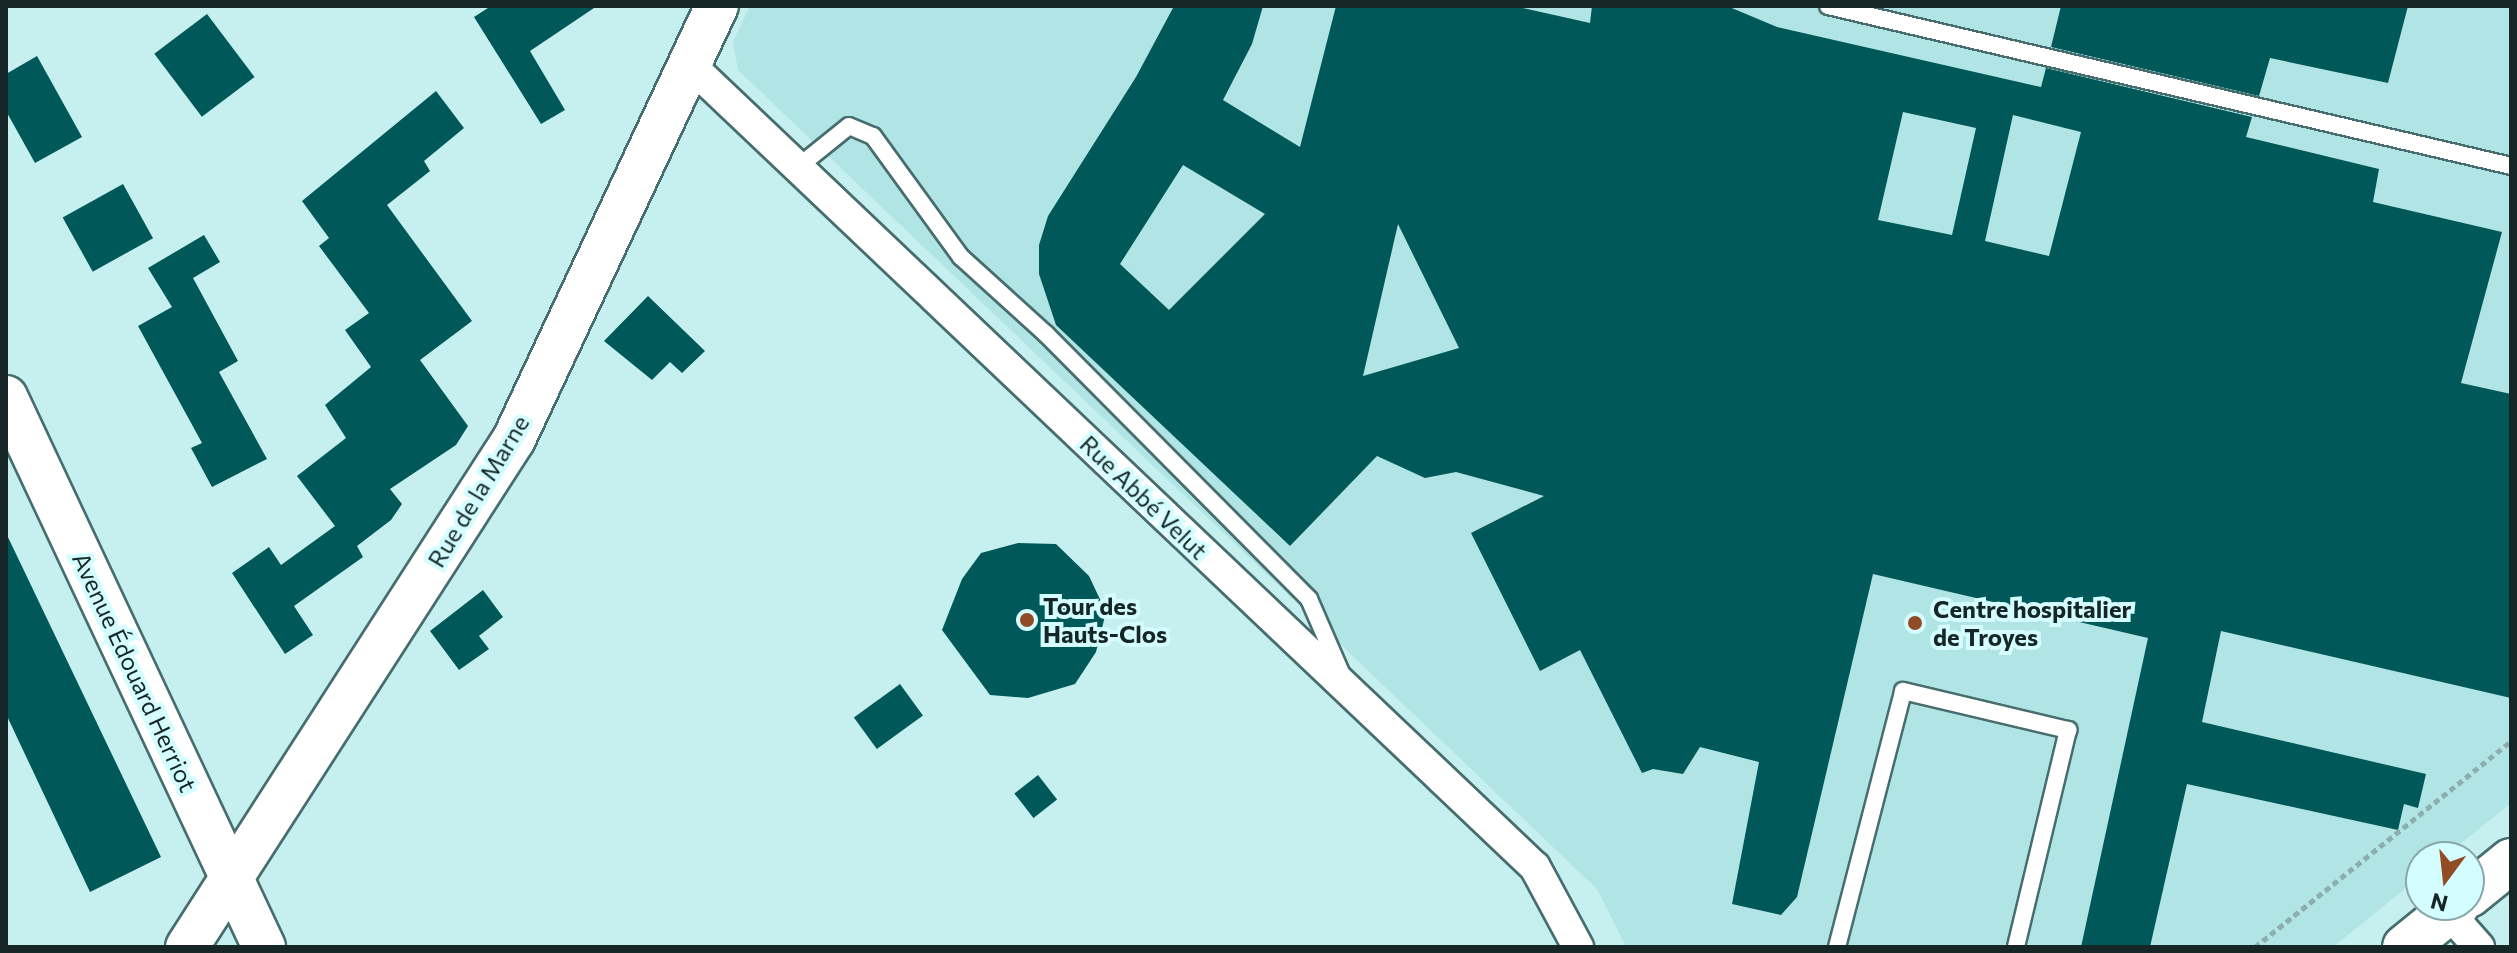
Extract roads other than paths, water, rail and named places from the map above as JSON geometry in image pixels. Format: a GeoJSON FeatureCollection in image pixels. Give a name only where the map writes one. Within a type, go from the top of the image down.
{"type":"FeatureCollection","features":[{"type":"Feature","properties":{"kind":"main road"},"geometry":{"type":"LineString","coordinates":[[2485,882],[2511,861]]}},
{"type":"Feature","properties":{"kind":"main road"},"geometry":{"type":"LineString","coordinates":[[2405,947],[2437,921]]}},
{"type":"Feature","properties":{"kind":"street","name":"Rue de la Marne"},"geometry":{"type":"LineString","coordinates":[[187,947],[514,439],[717,6]]}},
{"type":"Feature","properties":{"kind":"street","name":"Rue Abbé Velut"},"geometry":{"type":"LineString","coordinates":[[689,64],[1535,867],[1578,947]]}},
{"type":"Feature","properties":{"kind":"street","name":"Avenue Édouard Herriot"},"geometry":{"type":"LineString","coordinates":[[6,397],[264,947]]}},
{"type":"Feature","properties":{"kind":"street"},"geometry":{"type":"LineString","coordinates":[[2466,921],[2479,947]]}},
{"type":"Feature","properties":{"kind":"lane"},"geometry":{"type":"LineString","coordinates":[[1828,6],[2511,166]]}},
{"type":"Feature","properties":{"kind":"lane"},"geometry":{"type":"LineString","coordinates":[[798,167],[849,126],[873,136],[961,257],[1046,334],[1309,599],[1349,691]]}},
{"type":"Feature","properties":{"kind":"lane"},"geometry":{"type":"LineString","coordinates":[[1837,947],[1903,691],[2068,730],[2016,947]]}},
{"type":"Feature","properties":{"kind":"place","name":"Tour des Hauts-Clos"},"geometry":{"type":"Point","coordinates":[1027,620]}},
{"type":"Feature","properties":{"kind":"place","name":"Centre hospitalier de Troyes"},"geometry":{"type":"Point","coordinates":[1915,623]}}]}
